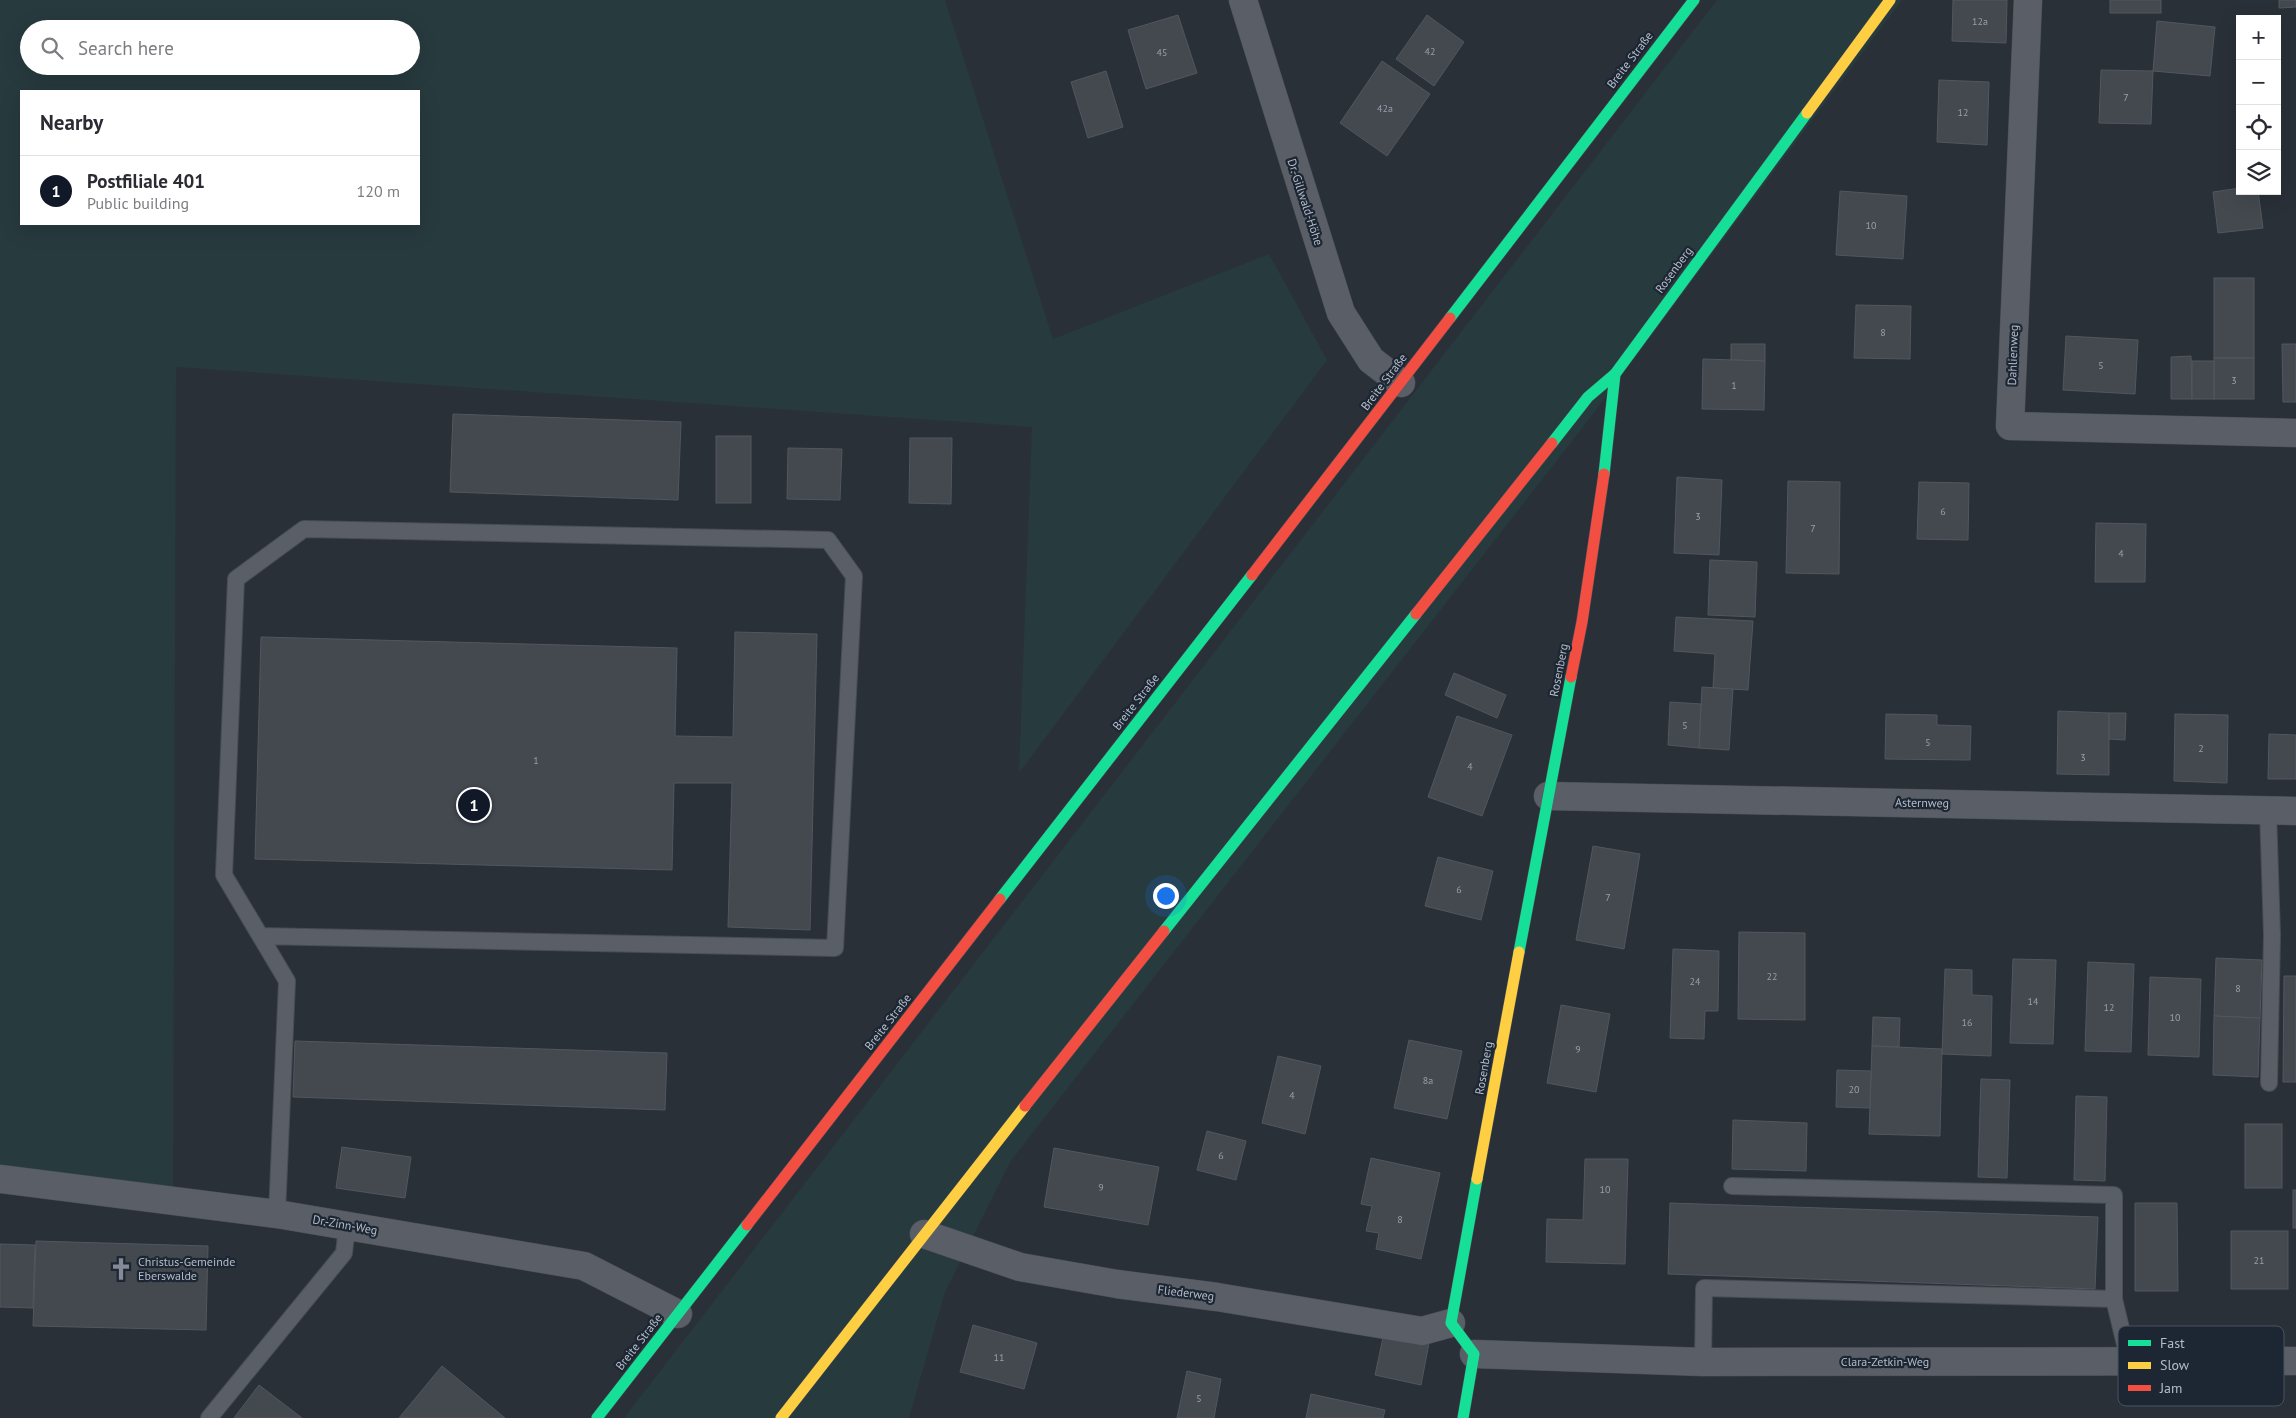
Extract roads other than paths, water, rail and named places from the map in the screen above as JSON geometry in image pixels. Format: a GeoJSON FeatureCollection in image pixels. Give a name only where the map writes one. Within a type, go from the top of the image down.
{"type":"FeatureCollection","features":[{"type":"Feature","properties":{"kind":"street","name":"Dr.-Gillwald-Höhe"},"geometry":{"type":"LineString","coordinates":[[1243,0],[1341,313],[1371,360],[1402,383]]}},
{"type":"Feature","properties":{"kind":"street","name":"Breite Straße"},"geometry":{"type":"LineString","coordinates":[[597,1418],[1402,383],[1694,0]]}},
{"type":"Feature","properties":{"kind":"street","name":"Rosenberg"},"geometry":{"type":"LineString","coordinates":[[1451,1323],[1582,622],[1609,438],[1615,374],[1890,0]]}},
{"type":"Feature","properties":{"kind":"street","name":"Dahlienweg"},"geometry":{"type":"LineString","coordinates":[[2028,0],[2010,426],[2296,433]]}},
{"type":"Feature","properties":{"kind":"street"},"geometry":{"type":"LineString","coordinates":[[781,1418],[924,1234],[1582,405],[1615,374]]}},
{"type":"Feature","properties":{"kind":"street","name":"Asternweg"},"geometry":{"type":"LineString","coordinates":[[1548,796],[2296,811]]}},
{"type":"Feature","properties":{"kind":"street","name":"Dr.-Zinn-Weg"},"geometry":{"type":"LineString","coordinates":[[0,1179],[278,1214],[584,1266],[678,1314]]}},
{"type":"Feature","properties":{"kind":"street","name":"Fliederweg"},"geometry":{"type":"LineString","coordinates":[[924,1234],[1020,1267],[1117,1284],[1217,1297],[1422,1331],[1451,1323]]}},
{"type":"Feature","properties":{"kind":"street"},"geometry":{"type":"LineString","coordinates":[[1451,1323],[1474,1354],[1463,1418]]}},
{"type":"Feature","properties":{"kind":"street","name":"Clara-Zetkin-Weg"},"geometry":{"type":"LineString","coordinates":[[1474,1354],[1703,1362],[2118,1361]]}},
{"type":"Feature","properties":{"kind":"lane"},"geometry":{"type":"LineString","coordinates":[[260,936],[836,948],[854,576],[828,540],[304,529],[236,579],[224,875],[260,936],[287,981],[278,1214]]}},
{"type":"Feature","properties":{"kind":"lane"},"geometry":{"type":"LineString","coordinates":[[2268,810],[2272,935],[2269,1083]]}},
{"type":"Feature","properties":{"kind":"lane"},"geometry":{"type":"LineString","coordinates":[[1732,1186],[2114,1195],[2114,1299],[2120,1326]]}},
{"type":"Feature","properties":{"kind":"lane"},"geometry":{"type":"LineString","coordinates":[[209,1418],[344,1254],[346,1226]]}},
{"type":"Feature","properties":{"kind":"lane"},"geometry":{"type":"LineString","coordinates":[[1703,1362],[1704,1288],[2114,1299]]}},
{"type":"Feature","properties":{"kind":"place","name":"Postfiliale 401"},"geometry":{"type":"Point","coordinates":[474,805]}},
{"type":"Feature","properties":{"kind":"place","name":"Christus-Gemeinde Eberswalde"},"geometry":{"type":"Point","coordinates":[121,1269]}}]}
